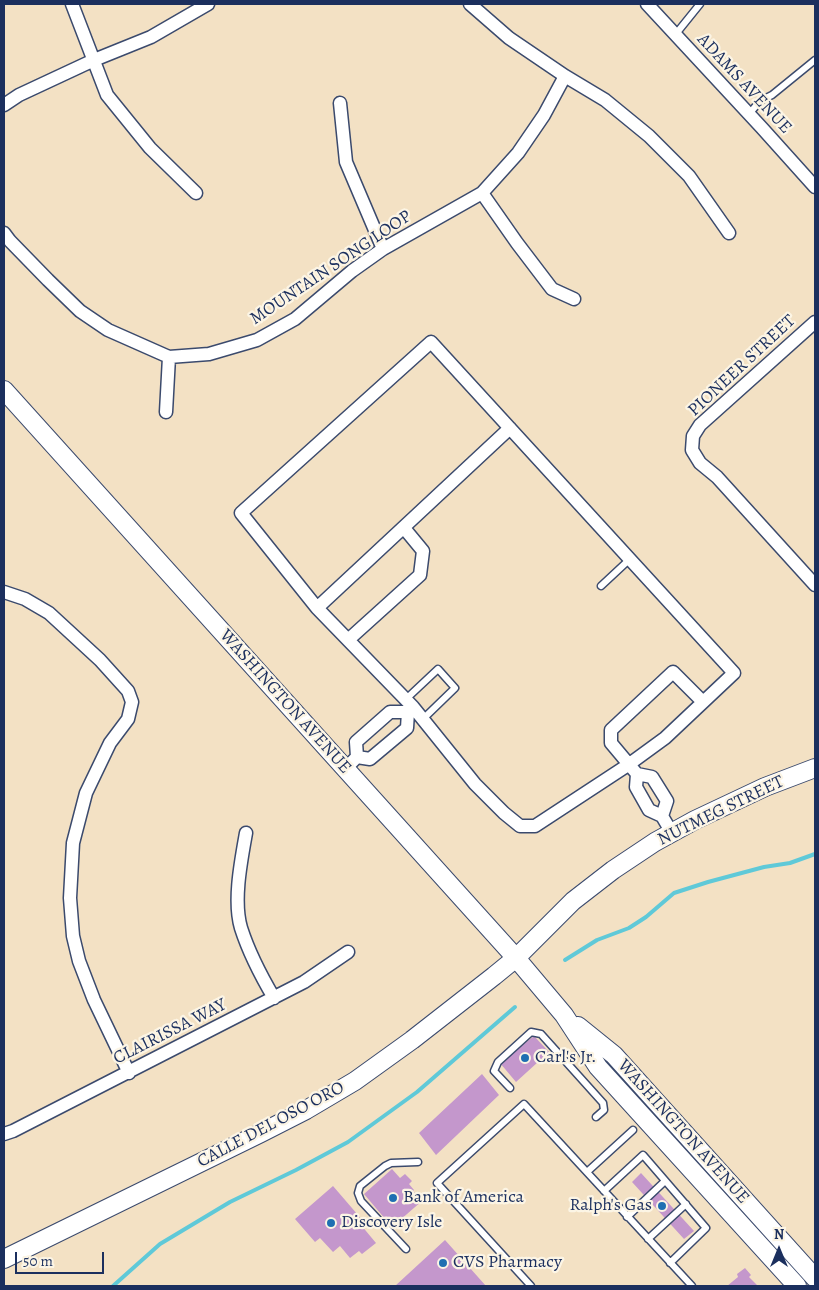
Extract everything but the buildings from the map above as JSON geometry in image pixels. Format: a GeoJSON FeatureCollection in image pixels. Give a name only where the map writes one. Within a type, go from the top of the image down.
{"type":"FeatureCollection","features":[{"type":"Feature","properties":{"kind":"main road","name":"WASHINGTON AVENUE"},"geometry":{"type":"LineString","coordinates":[[4,390],[351,763],[564,1015],[598,1067],[640,1125],[710,1191],[796,1286]]}},
{"type":"Feature","properties":{"kind":"main road","name":"NUTMEG STREET"},"geometry":{"type":"LineString","coordinates":[[516,958],[573,901],[613,870],[655,842],[695,820],[765,788],[815,768]]}},
{"type":"Feature","properties":{"kind":"main road","name":"CALLE DEL OSO ORO"},"geometry":{"type":"LineString","coordinates":[[4,1259],[261,1133],[355,1081],[412,1040],[516,958]]}},
{"type":"Feature","properties":{"kind":"main road","name":"WASHINGTON AVENUE"},"geometry":{"type":"LineString","coordinates":[[564,1015],[614,1055],[815,1278]]}},
{"type":"Feature","properties":{"kind":"main road"},"geometry":{"type":"LineString","coordinates":[[640,1125],[654,1118],[670,1130],[700,1162],[717,1170]]}},
{"type":"Feature","properties":{"kind":"main road"},"geometry":{"type":"LineString","coordinates":[[710,1191],[730,1197],[764,1231],[778,1236]]}},
{"type":"Feature","properties":{"kind":"street"},"geometry":{"type":"LineString","coordinates":[[72,4],[107,95],[150,148],[196,192]]}},
{"type":"Feature","properties":{"kind":"street"},"geometry":{"type":"LineString","coordinates":[[4,105],[19,95],[94,60],[152,37],[208,4]]}},
{"type":"Feature","properties":{"kind":"street"},"geometry":{"type":"LineString","coordinates":[[470,4],[508,38],[605,100],[649,136],[689,176],[728,233]]}},
{"type":"Feature","properties":{"kind":"street","name":"ADAMS AVENUE"},"geometry":{"type":"LineString","coordinates":[[647,4],[815,185]]}},
{"type":"Feature","properties":{"kind":"street","name":"MOUNTAIN SONG LOOP"},"geometry":{"type":"LineString","coordinates":[[6,240],[80,311],[108,330],[170,357],[209,354],[257,340],[294,319],[352,271],[383,249],[482,192],[518,152],[544,116],[565,76]]}},
{"type":"Feature","properties":{"kind":"street"},"geometry":{"type":"LineString","coordinates":[[340,103],[346,162],[383,249]]}},
{"type":"Feature","properties":{"kind":"street"},"geometry":{"type":"LineString","coordinates":[[482,192],[552,289],[574,299]]}},
{"type":"Feature","properties":{"kind":"street","name":"PIONEER STREET"},"geometry":{"type":"LineString","coordinates":[[815,322],[700,425],[693,436],[692,450],[700,463],[717,477],[815,585]]}},
{"type":"Feature","properties":{"kind":"street"},"geometry":{"type":"LineString","coordinates":[[432,342],[510,428],[734,673],[633,769],[535,826],[520,826],[475,784],[423,719],[318,608],[241,513],[432,342]]}},
{"type":"Feature","properties":{"kind":"street"},"geometry":{"type":"LineString","coordinates":[[166,412],[170,357]]}},
{"type":"Feature","properties":{"kind":"street"},"geometry":{"type":"LineString","coordinates":[[318,608],[510,428]]}},
{"type":"Feature","properties":{"kind":"street"},"geometry":{"type":"LineString","coordinates":[[348,640],[420,575],[423,552],[404,528]]}},
{"type":"Feature","properties":{"kind":"street"},"geometry":{"type":"LineString","coordinates":[[4,592],[25,599],[49,613],[100,660],[128,691],[132,702],[128,719],[110,743],[86,793],[73,843],[70,898],[73,936],[79,961],[94,1000],[129,1073]]}},
{"type":"Feature","properties":{"kind":"street"},"geometry":{"type":"LineString","coordinates":[[662,816],[667,801],[652,777],[633,769],[610,743],[611,730],[673,672],[703,702]]}},
{"type":"Feature","properties":{"kind":"street"},"geometry":{"type":"LineString","coordinates":[[409,706],[407,728],[370,760],[351,763],[356,742],[390,712],[409,706]]}},
{"type":"Feature","properties":{"kind":"street"},"geometry":{"type":"LineString","coordinates":[[382,720],[396,736]]}},
{"type":"Feature","properties":{"kind":"street"},"geometry":{"type":"LineString","coordinates":[[633,769],[636,787],[649,810],[662,816],[672,833]]}},
{"type":"Feature","properties":{"kind":"street"},"geometry":{"type":"LineString","coordinates":[[643,798],[659,789]]}},
{"type":"Feature","properties":{"kind":"street"},"geometry":{"type":"LineString","coordinates":[[246,833],[241,860],[238,899],[241,927],[254,961],[274,998]]}},
{"type":"Feature","properties":{"kind":"street","name":"CLAIRISSA WAY"},"geometry":{"type":"LineString","coordinates":[[4,1134],[129,1073],[274,998],[304,982],[348,952]]}},
{"type":"Feature","properties":{"kind":"lane"},"geometry":{"type":"LineString","coordinates":[[675,35],[700,4]]}},
{"type":"Feature","properties":{"kind":"lane"},"geometry":{"type":"LineString","coordinates":[[749,114],[760,101],[772,95],[815,60]]}},
{"type":"Feature","properties":{"kind":"lane"},"geometry":{"type":"LineString","coordinates":[[601,586],[630,559]]}},
{"type":"Feature","properties":{"kind":"lane"},"geometry":{"type":"LineString","coordinates":[[409,706],[438,669],[455,688],[423,719]]}},
{"type":"Feature","properties":{"kind":"lane"},"geometry":{"type":"LineString","coordinates":[[510,1088],[494,1071],[498,1062],[531,1032],[541,1034],[603,1104],[604,1110],[596,1117]]}},
{"type":"Feature","properties":{"kind":"lane"},"geometry":{"type":"LineString","coordinates":[[531,1286],[437,1183],[524,1104],[692,1286]]}},
{"type":"Feature","properties":{"kind":"lane"},"geometry":{"type":"LineString","coordinates":[[587,1172],[640,1125]]}},
{"type":"Feature","properties":{"kind":"lane"},"geometry":{"type":"LineString","coordinates":[[604,1191],[643,1155],[706,1228],[670,1263]]}},
{"type":"Feature","properties":{"kind":"lane"},"geometry":{"type":"LineString","coordinates":[[406,1248],[361,1201],[358,1193],[360,1186],[391,1163],[418,1162]]}},
{"type":"Feature","properties":{"kind":"lane"},"geometry":{"type":"LineString","coordinates":[[627,1217],[665,1181]]}},
{"type":"Feature","properties":{"kind":"lane"},"geometry":{"type":"LineString","coordinates":[[648,1239],[686,1204]]}},
{"type":"Feature","properties":{"kind":"waterway"},"geometry":{"type":"LineString","coordinates":[[565,960],[597,940],[629,928],[646,917],[674,893],[764,867],[790,863],[815,854]]}},
{"type":"Feature","properties":{"kind":"waterway"},"geometry":{"type":"LineString","coordinates":[[113,1286],[160,1244],[230,1202],[348,1142],[417,1092],[515,1007]]}},
{"type":"Feature","properties":{"kind":"place","name":"Carl's Jr."},"geometry":{"type":"Point","coordinates":[525,1058]}},
{"type":"Feature","properties":{"kind":"place","name":"Bank of America"},"geometry":{"type":"Point","coordinates":[393,1198]}},
{"type":"Feature","properties":{"kind":"place","name":"Ralph's Gas"},"geometry":{"type":"Point","coordinates":[662,1206]}},
{"type":"Feature","properties":{"kind":"place","name":"Discovery Isle"},"geometry":{"type":"Point","coordinates":[331,1223]}},
{"type":"Feature","properties":{"kind":"place","name":"CVS Pharmacy"},"geometry":{"type":"Point","coordinates":[443,1263]}}]}
